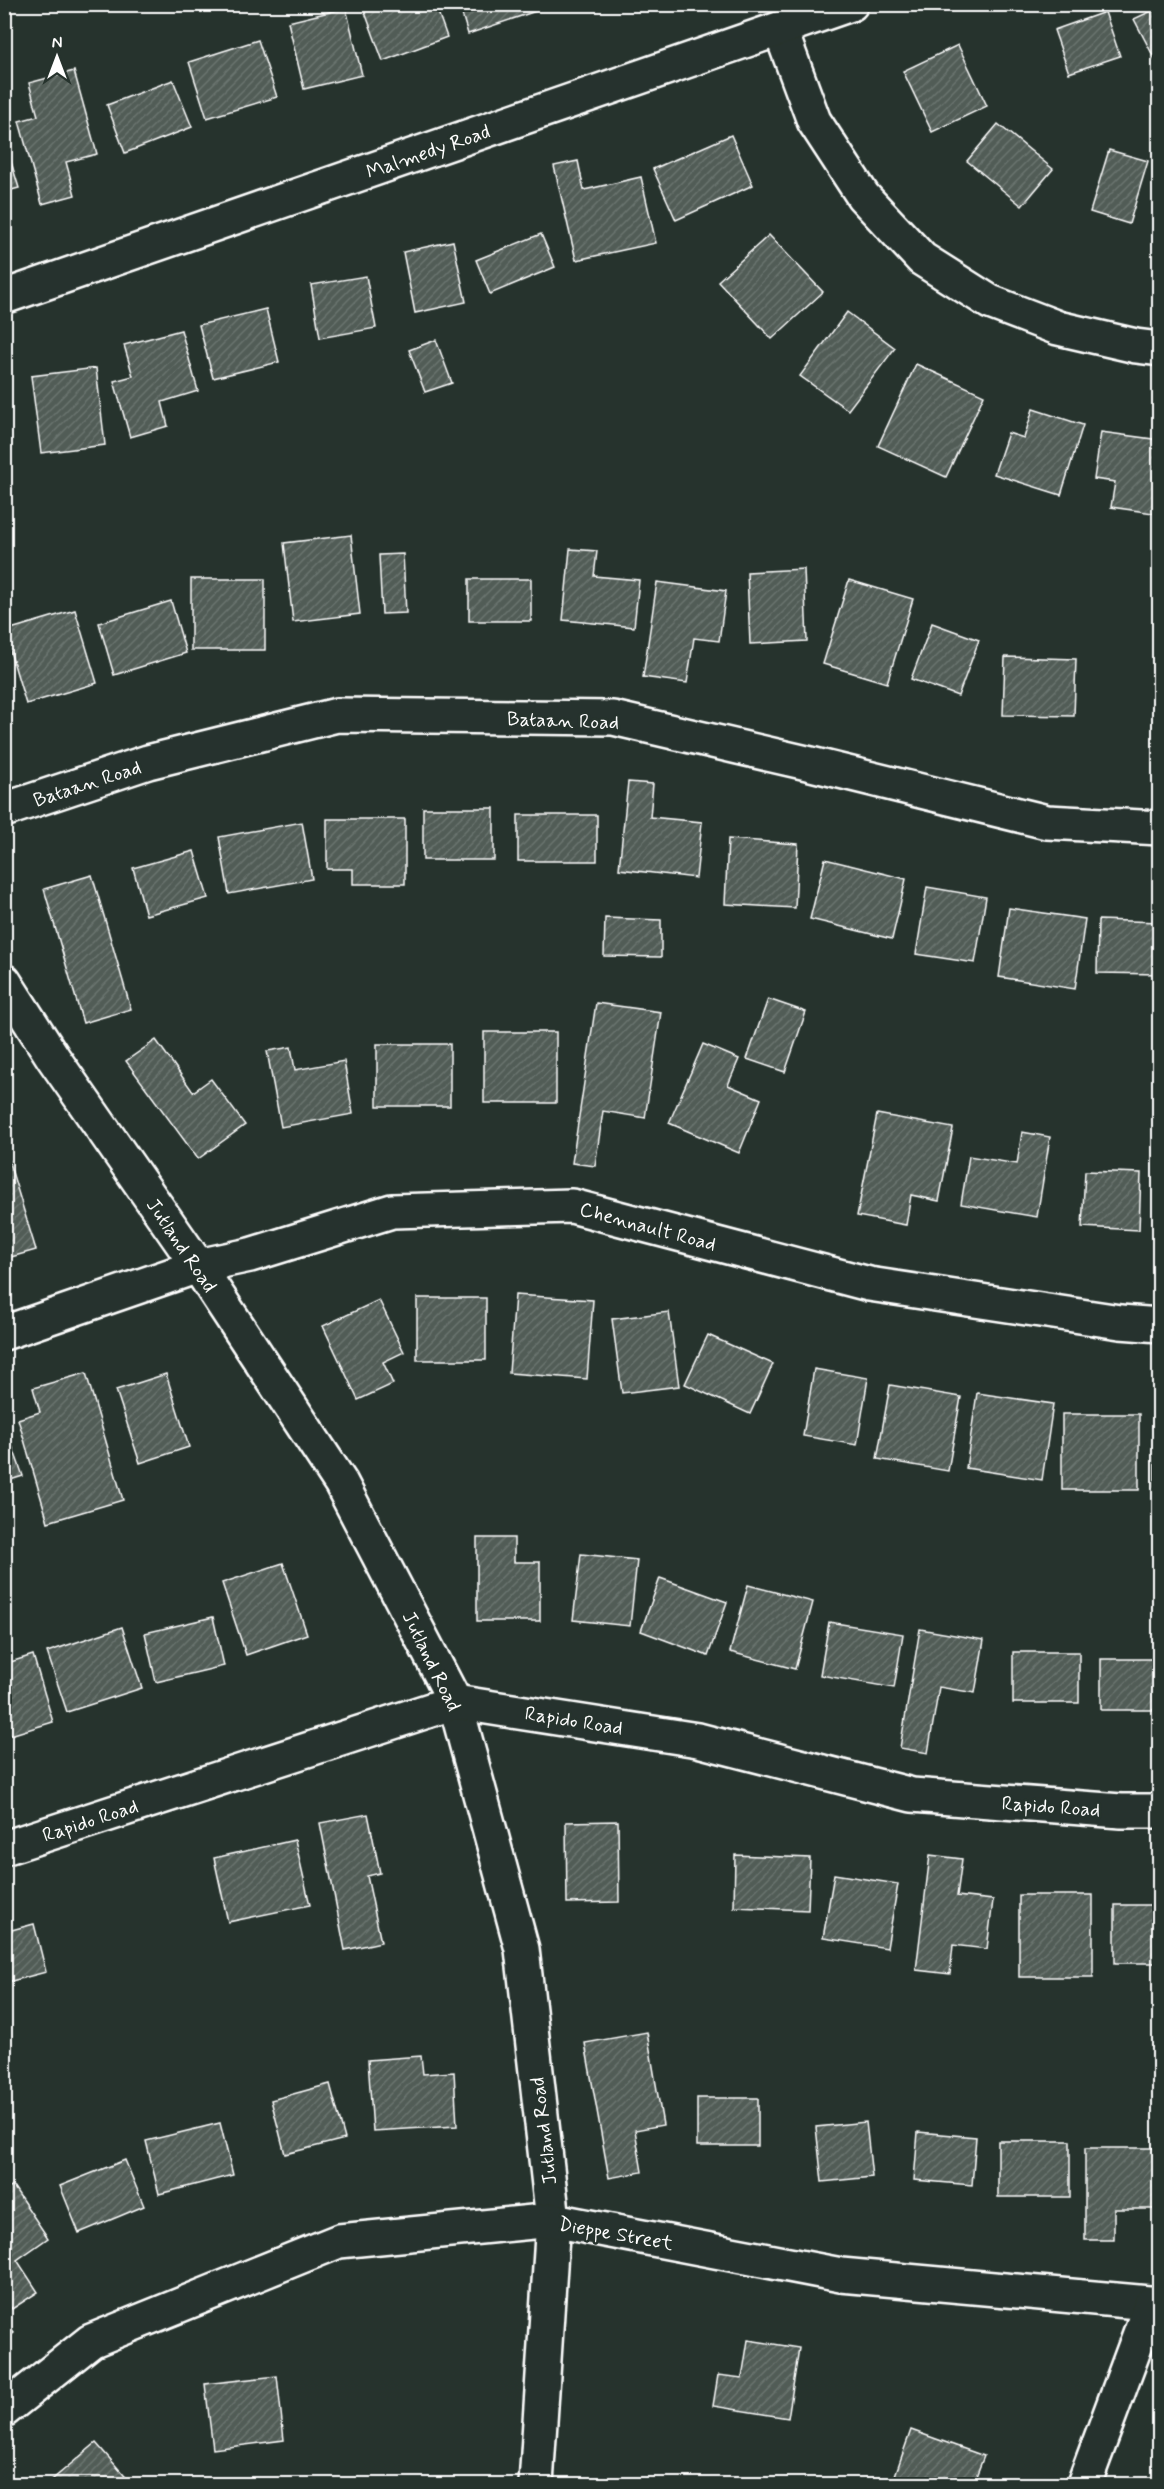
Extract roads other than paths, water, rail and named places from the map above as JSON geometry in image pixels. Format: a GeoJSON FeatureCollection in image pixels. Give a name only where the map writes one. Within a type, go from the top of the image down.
{"type":"FeatureCollection","features":[{"type":"Feature","properties":{"kind":"street","name":"Malmedy Road"},"geometry":{"type":"LineString","coordinates":[[4,297],[852,4]]}},
{"type":"Feature","properties":{"kind":"street"},"geometry":{"type":"LineString","coordinates":[[780,29],[814,121],[863,196],[922,259],[990,302],[1058,328],[1160,349]]}},
{"type":"Feature","properties":{"kind":"street","name":"Bataan Road"},"geometry":{"type":"LineString","coordinates":[[4,810],[148,762],[338,715],[613,718],[1047,822],[1160,828]]}},
{"type":"Feature","properties":{"kind":"street","name":"Jutland Road"},"geometry":{"type":"LineString","coordinates":[[4,981],[54,1059],[198,1266],[341,1483],[454,1702],[522,1949],[553,2220],[536,2484]]}},
{"type":"Feature","properties":{"kind":"street","name":"Chennault Road"},"geometry":{"type":"LineString","coordinates":[[4,1334],[198,1266],[250,1255],[392,1211],[572,1206],[869,1284],[1120,1322],[1160,1325]]}},
{"type":"Feature","properties":{"kind":"street","name":"Rapido Road"},"geometry":{"type":"LineString","coordinates":[[4,1848],[454,1702],[698,1740],[912,1795],[1121,1811],[1160,1811]]}},
{"type":"Feature","properties":{"kind":"street","name":"Dieppe Street"},"geometry":{"type":"LineString","coordinates":[[4,2410],[91,2341],[339,2241],[553,2220],[841,2275],[1155,2304]]}},
{"type":"Feature","properties":{"kind":"street"},"geometry":{"type":"LineString","coordinates":[[1084,2484],[1155,2304]]}}]}
